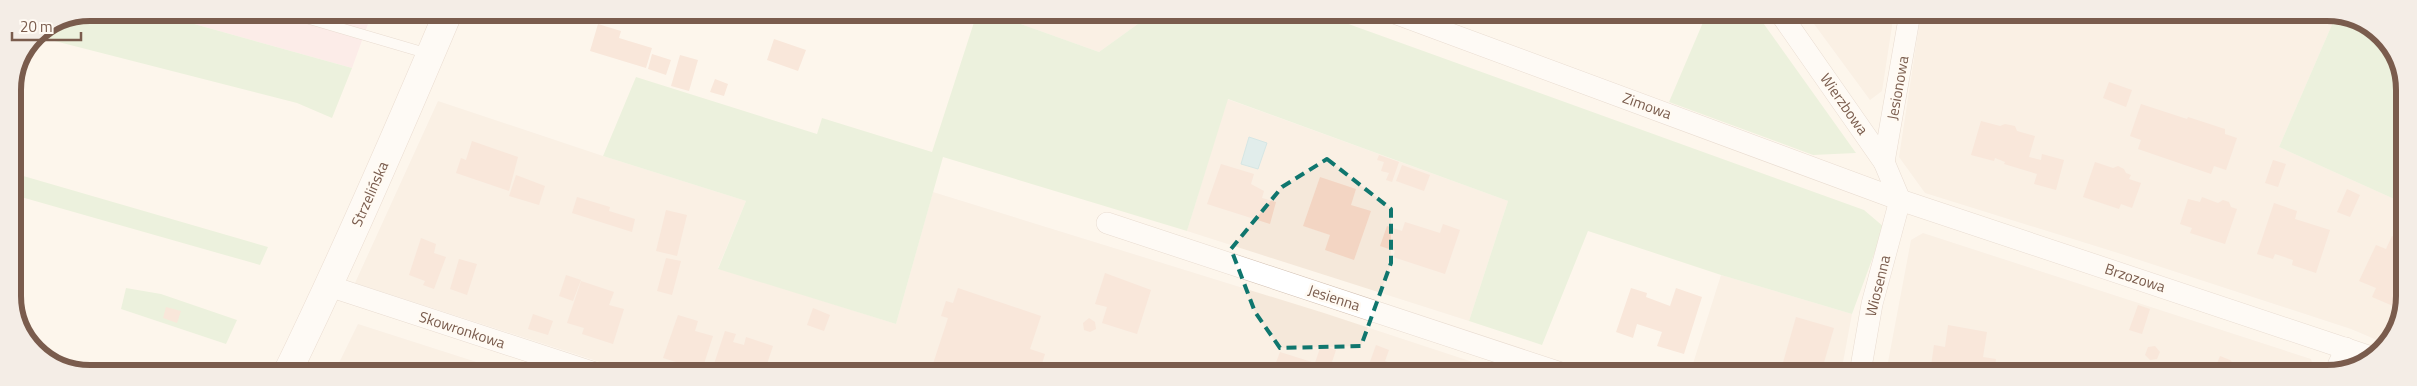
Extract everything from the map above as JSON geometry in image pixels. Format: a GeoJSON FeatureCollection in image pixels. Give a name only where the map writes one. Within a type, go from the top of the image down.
{"type":"FeatureCollection","features":[{"type":"Feature","properties":{"kind":"main road","name":"Strzelińska"},"geometry":{"type":"LineString","coordinates":[[291,365],[397,136],[444,21]]}},
{"type":"Feature","properties":{"kind":"street","name":"Zimowa"},"geometry":{"type":"LineString","coordinates":[[1416,21],[1900,200]]}},
{"type":"Feature","properties":{"kind":"street","name":"Wierzbowa"},"geometry":{"type":"LineString","coordinates":[[1786,21],[1884,162],[1900,200]]}},
{"type":"Feature","properties":{"kind":"street","name":"Jesionowa"},"geometry":{"type":"LineString","coordinates":[[1884,162],[1909,21]]}},
{"type":"Feature","properties":{"kind":"street","name":"Brzozowa"},"geometry":{"type":"LineString","coordinates":[[1900,200],[2363,354]]}},
{"type":"Feature","properties":{"kind":"street","name":"Wiosenna"},"geometry":{"type":"LineString","coordinates":[[1861,365],[1872,304],[1900,200]]}},
{"type":"Feature","properties":{"kind":"street","name":"Jesienna"},"geometry":{"type":"LineString","coordinates":[[1107,223],[1537,365]]}},
{"type":"Feature","properties":{"kind":"street","name":"Skowronkowa"},"geometry":{"type":"LineString","coordinates":[[329,286],[571,365]]}},
{"type":"Feature","properties":{"kind":"street"},"geometry":{"type":"LineString","coordinates":[[2339,363],[2346,348]]}},
{"type":"Feature","properties":{"kind":"lane"},"geometry":{"type":"LineString","coordinates":[[319,21],[430,54]]}},
{"type":"Feature","properties":{"kind":"highlighted area"},"geometry":{"type":"Polygon","coordinates":[[[1327,159],[1391,209],[1391,263],[1361,346],[1280,348],[1255,312],[1231,249],[1282,187],[1327,159]]]}},
{"type":"Feature","properties":{"kind":"shaded area"},"geometry":{"type":"Polygon","coordinates":[[[184,21],[369,21],[352,68],[184,21]]]}},
{"type":"Feature","properties":{"kind":"shaded area"},"geometry":{"type":"Polygon","coordinates":[[[1012,21],[1142,21],[1099,52],[1012,21]]]}},
{"type":"Feature","properties":{"kind":"shaded area"},"geometry":{"type":"Polygon","coordinates":[[[1812,21],[1893,21],[1882,91],[1870,100],[1812,21]]]}},
{"type":"Feature","properties":{"kind":"shaded area"},"geometry":{"type":"Polygon","coordinates":[[[1920,21],[2333,22],[2279,147],[2396,200],[2396,296],[2393,314],[2389,326],[2379,341],[2351,329],[2118,253],[1925,193],[1899,157],[1920,21]]]}},
{"type":"Feature","properties":{"kind":"shaded area"},"geometry":{"type":"Polygon","coordinates":[[[1227,99],[1508,201],[1469,321],[1187,231],[1227,99]]]}},
{"type":"Feature","properties":{"kind":"shaded area"},"geometry":{"type":"Polygon","coordinates":[[[438,101],[746,201],[718,268],[896,324],[933,192],[1324,313],[1482,365],[609,365],[355,283],[438,101]]]}},
{"type":"Feature","properties":{"kind":"shaded area"},"geometry":{"type":"Polygon","coordinates":[[[1923,233],[2311,359],[2313,365],[1888,365],[1911,240],[1923,233]]]}},
{"type":"Feature","properties":{"kind":"shaded area"},"geometry":{"type":"Polygon","coordinates":[[[1721,275],[1852,314],[1842,365],[1693,365],[1721,275]]]}},
{"type":"Feature","properties":{"kind":"shaded area"},"geometry":{"type":"Polygon","coordinates":[[[358,324],[486,365],[338,365],[358,324]]]}},
{"type":"Feature","properties":{"kind":"green space"},"geometry":{"type":"Polygon","coordinates":[[[90,21],[184,21],[352,68],[332,118],[297,103],[45,38],[64,26],[90,21]]]}},
{"type":"Feature","properties":{"kind":"green space"},"geometry":{"type":"Polygon","coordinates":[[[974,21],[1012,21],[1099,52],[1142,21],[1340,21],[1864,210],[1884,227],[1852,314],[1721,275],[1588,231],[1542,345],[1469,321],[1508,201],[1228,99],[1187,231],[943,157],[896,324],[718,269],[746,201],[603,156],[636,77],[817,134],[822,118],[932,152],[974,21]]]}},
{"type":"Feature","properties":{"kind":"green space"},"geometry":{"type":"Polygon","coordinates":[[[1704,21],[1762,21],[1856,153],[1813,155],[1669,102],[1704,21]]]}},
{"type":"Feature","properties":{"kind":"green space"},"geometry":{"type":"Polygon","coordinates":[[[2333,22],[2357,28],[2372,38],[2382,48],[2391,64],[2396,90],[2396,200],[2279,147],[2333,22]]]}},
{"type":"Feature","properties":{"kind":"green space"},"geometry":{"type":"Polygon","coordinates":[[[21,175],[268,247],[260,265],[21,197],[21,175]]]}},
{"type":"Feature","properties":{"kind":"green space"},"geometry":{"type":"Polygon","coordinates":[[[126,288],[161,294],[237,320],[226,344],[121,309],[126,288]]]}},
{"type":"Feature","properties":{"kind":"water"},"geometry":{"type":"Polygon","coordinates":[[[1249,137],[1267,143],[1258,169],[1241,164],[1249,137]]]}},
{"type":"Feature","properties":{"kind":"building"},"geometry":{"type":"Polygon","coordinates":[[[598,24],[621,31],[619,38],[652,48],[646,68],[590,51],[598,24]]]}},
{"type":"Feature","properties":{"kind":"building"},"geometry":{"type":"Polygon","coordinates":[[[774,39],[806,50],[798,71],[767,60],[774,39]]]}},
{"type":"Feature","properties":{"kind":"building"},"geometry":{"type":"Polygon","coordinates":[[[652,54],[671,60],[666,75],[648,69],[652,54]]]}},
{"type":"Feature","properties":{"kind":"building"},"geometry":{"type":"Polygon","coordinates":[[[680,55],[698,60],[689,91],[671,86],[680,55]]]}},
{"type":"Feature","properties":{"kind":"building"},"geometry":{"type":"Polygon","coordinates":[[[715,79],[728,84],[724,96],[710,92],[715,79]]]}},
{"type":"Feature","properties":{"kind":"building"},"geometry":{"type":"Polygon","coordinates":[[[2109,82],[2132,90],[2126,107],[2103,98],[2109,82]]]}},
{"type":"Feature","properties":{"kind":"building"},"geometry":{"type":"Polygon","coordinates":[[[2141,104],[2225,129],[2225,134],[2237,138],[2226,170],[2214,166],[2211,174],[2138,149],[2141,140],[2130,136],[2141,104]]]}},
{"type":"Feature","properties":{"kind":"building"},"geometry":{"type":"Polygon","coordinates":[[[1981,121],[2000,126],[2005,124],[2015,126],[2017,131],[2035,136],[2029,157],[2041,160],[2042,154],[2064,160],[2056,190],[2034,184],[2037,174],[2004,164],[2005,162],[1995,158],[1994,161],[1971,155],[1981,121]]]}},
{"type":"Feature","properties":{"kind":"building"},"geometry":{"type":"Polygon","coordinates":[[[472,141],[518,157],[509,191],[456,173],[461,158],[466,160],[472,141]]]}},
{"type":"Feature","properties":{"kind":"building"},"geometry":{"type":"Polygon","coordinates":[[[1379,155],[1399,162],[1392,182],[1386,180],[1389,173],[1381,171],[1384,162],[1377,160],[1379,155]]]}},
{"type":"Feature","properties":{"kind":"building"},"geometry":{"type":"Polygon","coordinates":[[[2273,160],[2286,164],[2278,187],[2265,183],[2273,160]]]}},
{"type":"Feature","properties":{"kind":"building"},"geometry":{"type":"Polygon","coordinates":[[[2095,162],[2113,168],[2118,166],[2131,175],[2129,179],[2141,183],[2132,208],[2121,204],[2119,209],[2083,197],[2095,162]]]}},
{"type":"Feature","properties":{"kind":"building"},"geometry":{"type":"Polygon","coordinates":[[[1221,164],[1254,174],[1251,184],[1264,191],[1262,198],[1276,202],[1270,224],[1207,204],[1221,164]]]}},
{"type":"Feature","properties":{"kind":"building"},"geometry":{"type":"Polygon","coordinates":[[[1402,165],[1430,175],[1424,191],[1396,181],[1402,165]]]}},
{"type":"Feature","properties":{"kind":"building"},"geometry":{"type":"Polygon","coordinates":[[[516,175],[545,186],[539,205],[509,196],[516,175]]]}},
{"type":"Feature","properties":{"kind":"building"},"geometry":{"type":"Polygon","coordinates":[[[1320,177],[1356,189],[1351,205],[1371,211],[1354,260],[1325,250],[1330,235],[1303,226],[1320,177]]]}},
{"type":"Feature","properties":{"kind":"building"},"geometry":{"type":"Polygon","coordinates":[[[2347,189],[2360,195],[2350,217],[2337,212],[2347,189]]]}},
{"type":"Feature","properties":{"kind":"building"},"geometry":{"type":"Polygon","coordinates":[[[577,197],[610,207],[609,211],[635,219],[632,232],[572,213],[577,197]]]}},
{"type":"Feature","properties":{"kind":"building"},"geometry":{"type":"Polygon","coordinates":[[[2202,197],[2218,203],[2223,200],[2229,202],[2231,207],[2237,209],[2225,244],[2190,233],[2192,228],[2180,224],[2188,199],[2200,202],[2202,197]]]}},
{"type":"Feature","properties":{"kind":"building"},"geometry":{"type":"Polygon","coordinates":[[[2274,203],[2297,211],[2295,219],[2330,230],[2316,273],[2292,265],[2293,260],[2275,254],[2273,259],[2257,254],[2274,203]]]}},
{"type":"Feature","properties":{"kind":"building"},"geometry":{"type":"Polygon","coordinates":[[[666,210],[687,215],[677,256],[656,251],[666,210]]]}},
{"type":"Feature","properties":{"kind":"building"},"geometry":{"type":"Polygon","coordinates":[[[1405,222],[1440,233],[1443,224],[1460,230],[1445,274],[1393,257],[1395,251],[1380,246],[1387,226],[1402,231],[1405,222]]]}},
{"type":"Feature","properties":{"kind":"building"},"geometry":{"type":"Polygon","coordinates":[[[2392,236],[2396,238],[2396,296],[2393,306],[2372,297],[2376,288],[2359,281],[2376,245],[2386,249],[2392,236]]]}},
{"type":"Feature","properties":{"kind":"building"},"geometry":{"type":"Polygon","coordinates":[[[421,238],[436,244],[434,253],[446,257],[434,289],[423,285],[425,281],[409,275],[421,238]]]}},
{"type":"Feature","properties":{"kind":"building"},"geometry":{"type":"Polygon","coordinates":[[[666,258],[681,261],[672,295],[657,291],[666,258]]]}},
{"type":"Feature","properties":{"kind":"building"},"geometry":{"type":"Polygon","coordinates":[[[459,259],[477,264],[467,295],[450,289],[459,259]]]}},
{"type":"Feature","properties":{"kind":"building"},"geometry":{"type":"Polygon","coordinates":[[[1105,273],[1151,290],[1137,334],[1102,323],[1107,307],[1095,304],[1105,273]]]}},
{"type":"Feature","properties":{"kind":"building"},"geometry":{"type":"Polygon","coordinates":[[[566,275],[581,280],[573,301],[559,296],[566,275]]]}},
{"type":"Feature","properties":{"kind":"building"},"geometry":{"type":"Polygon","coordinates":[[[581,281],[614,292],[609,305],[624,309],[613,344],[582,334],[584,328],[567,323],[581,281]]]}},
{"type":"Feature","properties":{"kind":"building"},"geometry":{"type":"Polygon","coordinates":[[[958,288],[1041,316],[1030,349],[1045,354],[1042,365],[933,365],[948,318],[941,316],[946,301],[953,303],[958,288]]]}},
{"type":"Feature","properties":{"kind":"building"},"geometry":{"type":"Polygon","coordinates":[[[1631,288],[1647,293],[1646,297],[1670,306],[1676,288],[1702,297],[1684,354],[1657,346],[1662,332],[1637,324],[1633,338],[1616,332],[1631,288]]]}},
{"type":"Feature","properties":{"kind":"building"},"geometry":{"type":"Polygon","coordinates":[[[2138,305],[2150,309],[2142,334],[2129,330],[2138,305]]]}},
{"type":"Feature","properties":{"kind":"building"},"geometry":{"type":"Polygon","coordinates":[[[166,307],[181,311],[177,323],[163,318],[166,307]]]}},
{"type":"Feature","properties":{"kind":"building"},"geometry":{"type":"Polygon","coordinates":[[[813,308],[830,315],[824,331],[807,325],[813,308]]]}},
{"type":"Feature","properties":{"kind":"building"},"geometry":{"type":"Polygon","coordinates":[[[533,314],[553,321],[548,335],[528,329],[533,314]]]}},
{"type":"Feature","properties":{"kind":"building"},"geometry":{"type":"Polygon","coordinates":[[[678,315],[698,321],[695,331],[713,336],[704,365],[686,365],[663,358],[678,315]]]}},
{"type":"Feature","properties":{"kind":"building"},"geometry":{"type":"Polygon","coordinates":[[[1796,317],[1834,328],[1823,365],[1782,365],[1796,317]]]}},
{"type":"Feature","properties":{"kind":"building"},"geometry":{"type":"Polygon","coordinates":[[[1089,318],[1095,322],[1096,329],[1090,332],[1084,330],[1083,323],[1089,318]]]}},
{"type":"Feature","properties":{"kind":"building"},"geometry":{"type":"Polygon","coordinates":[[[1948,325],[1987,332],[1983,357],[1996,359],[1995,365],[1931,365],[1934,345],[1945,347],[1948,325]]]}},
{"type":"Feature","properties":{"kind":"building"},"geometry":{"type":"Polygon","coordinates":[[[725,331],[736,334],[733,342],[744,345],[746,337],[773,346],[767,365],[714,365],[725,331]]]}},
{"type":"Feature","properties":{"kind":"building"},"geometry":{"type":"Polygon","coordinates":[[[1321,345],[1336,350],[1331,365],[1275,365],[1280,352],[1315,363],[1321,345]]]}},
{"type":"Feature","properties":{"kind":"building"},"geometry":{"type":"Polygon","coordinates":[[[1376,345],[1389,350],[1385,361],[1397,365],[1369,365],[1376,345]]]}},
{"type":"Feature","properties":{"kind":"building"},"geometry":{"type":"Polygon","coordinates":[[[2155,346],[2160,352],[2157,359],[2150,360],[2145,355],[2148,347],[2155,346]]]}},
{"type":"Feature","properties":{"kind":"building"},"geometry":{"type":"Polygon","coordinates":[[[2220,356],[2230,360],[2235,365],[2216,365],[2220,356]]]}}]}
